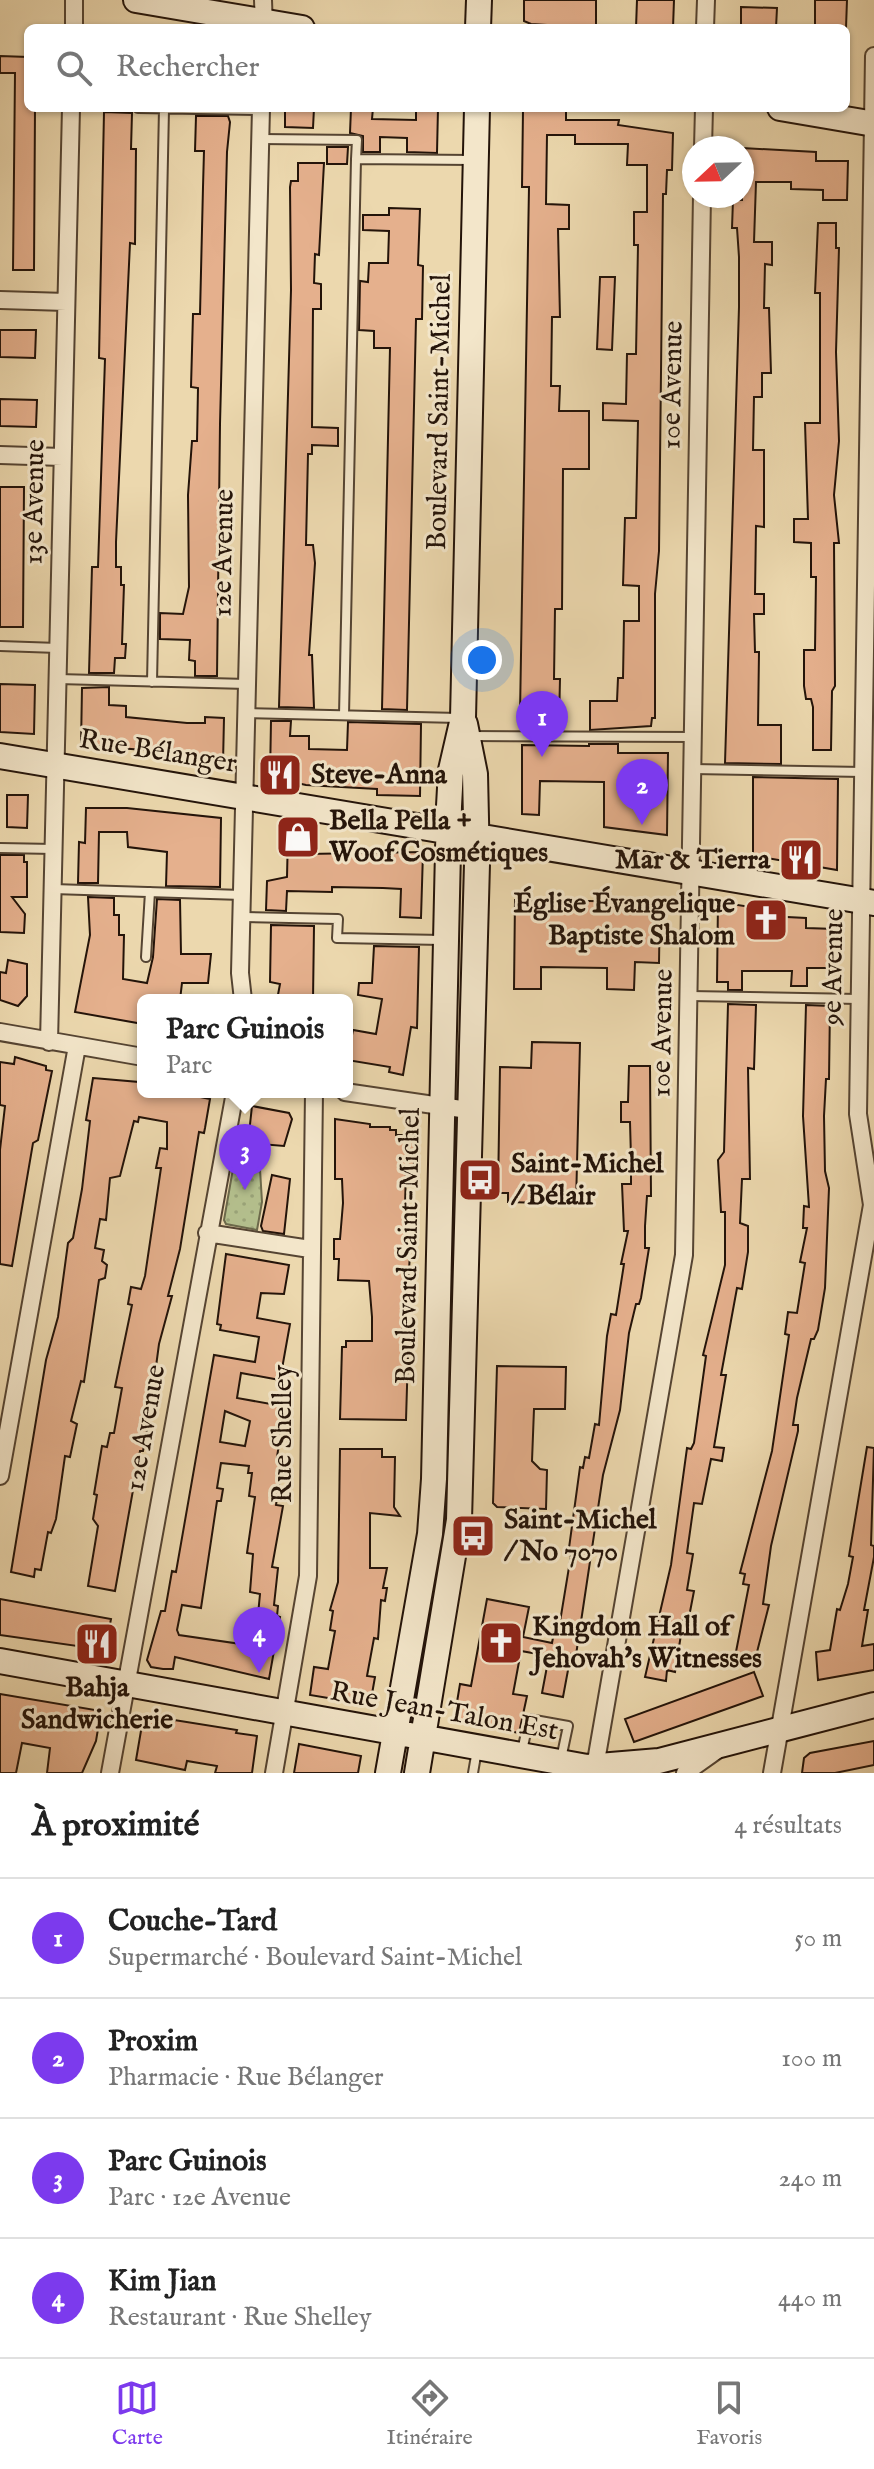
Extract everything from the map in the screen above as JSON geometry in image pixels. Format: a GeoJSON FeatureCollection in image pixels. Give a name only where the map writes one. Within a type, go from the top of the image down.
{"type":"FeatureCollection","features":[{"type":"Feature","properties":{"kind":"main road"},"geometry":{"type":"LineString","coordinates":[[136,0],[264,16],[289,24]]}},
{"type":"Feature","properties":{"kind":"main road"},"geometry":{"type":"LineString","coordinates":[[478,24],[479,0]]}},
{"type":"Feature","properties":{"kind":"main road","name":"Boulevard Saint-Michel"},"geometry":{"type":"LineString","coordinates":[[417,1773],[459,1520],[476,838],[475,774],[466,727],[477,112]]}},
{"type":"Feature","properties":{"kind":"main road"},"geometry":{"type":"LineString","coordinates":[[805,112],[873,123]]}},
{"type":"Feature","properties":{"kind":"main road","name":"Boulevard Saint-Michel"},"geometry":{"type":"LineString","coordinates":[[388,1773],[430,1534],[451,770],[466,727]]}},
{"type":"Feature","properties":{"kind":"main road","name":"Rue Bélanger"},"geometry":{"type":"LineString","coordinates":[[0,756],[867,902]]}},
{"type":"Feature","properties":{"kind":"main road","name":"Rue Jean-Talon Est"},"geometry":{"type":"LineString","coordinates":[[0,1661],[477,1748],[541,1763],[595,1767],[641,1765],[874,1705]]}},
{"type":"Feature","properties":{"kind":"street"},"geometry":{"type":"LineString","coordinates":[[74,0],[74,24]]}},
{"type":"Feature","properties":{"kind":"street"},"geometry":{"type":"LineString","coordinates":[[705,24],[706,0]]}},
{"type":"Feature","properties":{"kind":"street","name":"9e Avenue"},"geometry":{"type":"LineString","coordinates":[[772,1773],[871,1227],[872,1205],[858,1114],[865,1024],[859,999],[867,902],[868,800],[863,772],[874,56]]}},
{"type":"Feature","properties":{"kind":"street","name":"13e Avenue"},"geometry":{"type":"LineString","coordinates":[[49,1042],[71,112]]}},
{"type":"Feature","properties":{"kind":"street","name":"12e Avenue"},"geometry":{"type":"LineString","coordinates":[[243,994],[246,713],[261,112]]}},
{"type":"Feature","properties":{"kind":"street"},"geometry":{"type":"LineString","coordinates":[[703,136],[704,112]]}},
{"type":"Feature","properties":{"kind":"street","name":"10e Avenue"},"geometry":{"type":"LineString","coordinates":[[595,1767],[684,1255],[702,208]]}},
{"type":"Feature","properties":{"kind":"street"},"geometry":{"type":"LineString","coordinates":[[0,300],[66,302]]}},
{"type":"Feature","properties":{"kind":"street"},"geometry":{"type":"LineString","coordinates":[[0,455],[62,457]]}},
{"type":"Feature","properties":{"kind":"street"},"geometry":{"type":"LineString","coordinates":[[0,1032],[137,1056]]}},
{"type":"Feature","properties":{"kind":"street"},"geometry":{"type":"LineString","coordinates":[[0,1476],[77,1046]]}},
{"type":"Feature","properties":{"kind":"street"},"geometry":{"type":"LineString","coordinates":[[353,1093],[468,1110]]}},
{"type":"Feature","properties":{"kind":"street","name":"12e Avenue"},"geometry":{"type":"LineString","coordinates":[[110,1773],[234,1098]]}},
{"type":"Feature","properties":{"kind":"street","name":"Rue Shelley"},"geometry":{"type":"LineString","coordinates":[[274,1773],[308,1576],[314,1098]]}},
{"type":"Feature","properties":{"kind":"street"},"geometry":{"type":"LineString","coordinates":[[207,1233],[310,1249]]}},
{"type":"Feature","properties":{"kind":"street"},"geometry":{"type":"LineString","coordinates":[[685,1773],[726,1744]]}},
{"type":"Feature","properties":{"kind":"lane"},"geometry":{"type":"LineString","coordinates":[[152,682],[164,112]]}},
{"type":"Feature","properties":{"kind":"lane"},"geometry":{"type":"LineString","coordinates":[[261,139],[357,140],[344,715]]}},
{"type":"Feature","properties":{"kind":"lane"},"geometry":{"type":"LineString","coordinates":[[356,159],[475,160]]}},
{"type":"Feature","properties":{"kind":"lane"},"geometry":{"type":"LineString","coordinates":[[0,646],[58,648]]}},
{"type":"Feature","properties":{"kind":"lane"},"geometry":{"type":"LineString","coordinates":[[57,679],[247,684]]}},
{"type":"Feature","properties":{"kind":"lane"},"geometry":{"type":"LineString","coordinates":[[246,713],[344,715],[466,727],[694,737]]}},
{"type":"Feature","properties":{"kind":"lane"},"geometry":{"type":"LineString","coordinates":[[693,769],[863,772]]}},
{"type":"Feature","properties":{"kind":"lane"},"geometry":{"type":"LineString","coordinates":[[0,848],[54,849]]}},
{"type":"Feature","properties":{"kind":"lane"},"geometry":{"type":"LineString","coordinates":[[53,889],[243,895]]}},
{"type":"Feature","properties":{"kind":"lane"},"geometry":{"type":"LineString","coordinates":[[146,957],[150,892]]}},
{"type":"Feature","properties":{"kind":"lane"},"geometry":{"type":"LineString","coordinates":[[243,917],[338,919],[337,938],[447,940]]}},
{"type":"Feature","properties":{"kind":"lane"},"geometry":{"type":"LineString","coordinates":[[690,996],[859,999]]}},
{"type":"Feature","properties":{"kind":"lane"},"geometry":{"type":"LineString","coordinates":[[529,1719],[568,1726],[541,1763],[529,1719]]}},
{"type":"Feature","properties":{"kind":"lane"},"geometry":{"type":"LineString","coordinates":[[473,1773],[477,1748]]}},
{"type":"Feature","properties":{"kind":"green space"},"geometry":{"type":"Polygon","coordinates":[[[234,1163],[260,1169],[262,1202],[257,1230],[226,1224],[224,1220],[234,1163]]]}},
{"type":"Feature","properties":{"kind":"building"},"geometry":{"type":"Polygon","coordinates":[[[524,0],[596,0],[596,24],[531,24],[524,21],[524,0]]]}},
{"type":"Feature","properties":{"kind":"building"},"geometry":{"type":"Polygon","coordinates":[[[637,0],[674,0],[673,24],[636,24],[637,0]]]}},
{"type":"Feature","properties":{"kind":"building"},"geometry":{"type":"Polygon","coordinates":[[[815,0],[847,0],[846,24],[815,24],[815,0]]]}},
{"type":"Feature","properties":{"kind":"building"},"geometry":{"type":"Polygon","coordinates":[[[741,7],[777,8],[776,24],[741,24],[741,7]]]}},
{"type":"Feature","properties":{"kind":"building"},"geometry":{"type":"Polygon","coordinates":[[[0,56],[24,57],[24,112],[35,112],[34,270],[13,270],[15,73],[0,73],[0,56]]]}},
{"type":"Feature","properties":{"kind":"building"},"geometry":{"type":"Polygon","coordinates":[[[104,112],[132,113],[131,149],[136,149],[135,244],[130,243],[116,542],[116,567],[121,567],[121,585],[124,585],[122,644],[126,644],[125,658],[115,658],[114,673],[89,673],[92,567],[98,567],[105,359],[99,358],[104,112]]]}},
{"type":"Feature","properties":{"kind":"building"},"geometry":{"type":"Polygon","coordinates":[[[285,112],[314,112],[313,128],[285,127],[285,112]]]}},
{"type":"Feature","properties":{"kind":"building"},"geometry":{"type":"Polygon","coordinates":[[[351,112],[373,112],[372,119],[416,120],[416,112],[438,112],[437,153],[407,152],[407,138],[380,137],[380,152],[363,152],[363,136],[350,133],[351,112]]]}},
{"type":"Feature","properties":{"kind":"building"},"geometry":{"type":"Polygon","coordinates":[[[523,112],[566,112],[566,120],[619,120],[618,125],[673,133],[672,170],[667,170],[666,194],[663,194],[659,551],[655,594],[655,718],[652,718],[651,726],[590,730],[590,701],[617,701],[618,678],[623,678],[624,621],[639,621],[639,586],[623,585],[625,518],[636,518],[638,421],[603,420],[603,403],[626,404],[627,354],[636,354],[638,245],[634,245],[634,212],[647,212],[647,165],[627,165],[628,144],[575,144],[575,135],[547,135],[546,204],[569,205],[569,229],[558,229],[560,317],[552,317],[551,386],[560,386],[559,411],[589,411],[589,469],[563,469],[562,609],[555,609],[554,679],[560,679],[559,722],[524,722],[524,714],[520,714],[529,187],[522,187],[523,112]]]}},
{"type":"Feature","properties":{"kind":"building"},"geometry":{"type":"Polygon","coordinates":[[[196,116],[228,116],[230,122],[220,424],[217,676],[195,676],[195,661],[189,660],[190,640],[160,639],[160,613],[183,614],[189,587],[188,495],[192,441],[197,441],[198,388],[191,387],[193,314],[200,314],[204,151],[195,151],[196,116]]]}},
{"type":"Feature","properties":{"kind":"building"},"geometry":{"type":"Polygon","coordinates":[[[327,147],[348,147],[347,164],[327,164],[327,147]]]}},
{"type":"Feature","properties":{"kind":"building"},"geometry":{"type":"Polygon","coordinates":[[[754,149],[816,152],[816,161],[848,161],[847,200],[823,200],[823,190],[791,189],[791,182],[756,182],[754,242],[772,242],[772,265],[765,264],[764,308],[769,308],[771,373],[762,373],[762,397],[754,397],[753,450],[764,450],[764,527],[756,526],[755,594],[764,594],[764,614],[754,614],[755,652],[759,652],[758,725],[781,725],[781,764],[725,763],[739,307],[737,228],[732,228],[733,208],[754,208],[754,149]]]}},
{"type":"Feature","properties":{"kind":"building"},"geometry":{"type":"Polygon","coordinates":[[[298,163],[324,163],[319,255],[315,254],[314,283],[321,284],[321,309],[313,309],[312,427],[338,428],[338,446],[312,445],[312,454],[308,454],[306,545],[313,545],[315,563],[309,655],[312,655],[314,708],[279,707],[291,290],[290,187],[291,181],[298,181],[298,163]]]}},
{"type":"Feature","properties":{"kind":"building"},"geometry":{"type":"Polygon","coordinates":[[[389,208],[420,209],[418,265],[423,266],[422,319],[416,319],[407,710],[382,709],[390,348],[374,348],[374,331],[359,330],[360,281],[368,282],[369,263],[388,263],[389,231],[363,230],[363,215],[389,215],[389,208]]]}},
{"type":"Feature","properties":{"kind":"building"},"geometry":{"type":"Polygon","coordinates":[[[818,223],[836,223],[836,248],[839,248],[836,352],[839,441],[834,495],[839,543],[834,543],[835,686],[832,691],[831,750],[813,750],[813,707],[811,699],[806,699],[804,650],[815,650],[816,577],[811,577],[811,543],[794,542],[794,519],[808,519],[805,423],[820,423],[820,293],[815,293],[818,223]]]}},
{"type":"Feature","properties":{"kind":"building"},"geometry":{"type":"Polygon","coordinates":[[[600,277],[615,277],[612,350],[597,349],[600,277]]]}},
{"type":"Feature","properties":{"kind":"building"},"geometry":{"type":"Polygon","coordinates":[[[0,330],[36,330],[35,358],[0,357],[0,330]]]}},
{"type":"Feature","properties":{"kind":"building"},"geometry":{"type":"Polygon","coordinates":[[[0,399],[37,400],[36,427],[0,426],[0,399]]]}},
{"type":"Feature","properties":{"kind":"building"},"geometry":{"type":"Polygon","coordinates":[[[0,487],[24,487],[23,627],[0,627],[0,487]]]}},
{"type":"Feature","properties":{"kind":"building"},"geometry":{"type":"Polygon","coordinates":[[[0,684],[35,685],[34,734],[0,732],[0,684]]]}},
{"type":"Feature","properties":{"kind":"building"},"geometry":{"type":"Polygon","coordinates":[[[109,687],[109,705],[126,706],[126,717],[187,723],[205,723],[205,717],[224,718],[223,763],[186,759],[186,755],[169,752],[81,745],[82,688],[109,687]]]}},
{"type":"Feature","properties":{"kind":"building"},"geometry":{"type":"Polygon","coordinates":[[[271,721],[291,721],[290,736],[309,736],[309,749],[347,750],[348,722],[421,724],[420,796],[377,795],[377,789],[306,785],[270,777],[271,721]]]}},
{"type":"Feature","properties":{"kind":"building"},"geometry":{"type":"Polygon","coordinates":[[[618,744],[618,753],[668,753],[667,835],[604,827],[604,782],[540,781],[539,815],[522,814],[522,745],[618,744]]]}},
{"type":"Feature","properties":{"kind":"building"},"geometry":{"type":"Polygon","coordinates":[[[753,777],[838,779],[837,870],[767,858],[759,864],[753,862],[753,777]]]}},
{"type":"Feature","properties":{"kind":"building"},"geometry":{"type":"Polygon","coordinates":[[[7,795],[28,795],[27,828],[7,827],[7,795]]]}},
{"type":"Feature","properties":{"kind":"building"},"geometry":{"type":"Polygon","coordinates":[[[86,808],[127,808],[221,818],[220,887],[166,886],[167,852],[128,847],[127,832],[99,832],[98,883],[78,883],[79,842],[85,843],[86,808]]]}},
{"type":"Feature","properties":{"kind":"building"},"geometry":{"type":"Polygon","coordinates":[[[288,834],[308,834],[307,854],[423,852],[421,918],[400,917],[401,889],[383,888],[332,887],[332,892],[287,891],[286,911],[266,910],[267,881],[287,877],[288,834]]]}},
{"type":"Feature","properties":{"kind":"building"},"geometry":{"type":"Polygon","coordinates":[[[0,855],[24,855],[24,862],[27,862],[27,897],[12,897],[25,914],[24,933],[0,932],[0,855]]]}},
{"type":"Feature","properties":{"kind":"building"},"geometry":{"type":"Polygon","coordinates":[[[88,897],[114,898],[114,915],[119,915],[119,935],[124,935],[123,979],[147,983],[153,957],[157,899],[180,900],[181,954],[211,954],[208,983],[182,983],[181,994],[137,994],[137,1023],[75,1012],[90,935],[88,897]]]}},
{"type":"Feature","properties":{"kind":"building"},"geometry":{"type":"Polygon","coordinates":[[[515,900],[660,902],[659,963],[635,962],[634,990],[607,989],[607,968],[541,967],[541,989],[514,989],[515,900]]]}},
{"type":"Feature","properties":{"kind":"building"},"geometry":{"type":"Polygon","coordinates":[[[718,902],[751,907],[750,915],[806,918],[806,928],[835,929],[834,968],[807,968],[807,986],[791,986],[792,971],[742,971],[742,990],[728,990],[728,982],[717,982],[718,902]]]}},
{"type":"Feature","properties":{"kind":"building"},"geometry":{"type":"Polygon","coordinates":[[[271,925],[314,926],[313,994],[278,994],[280,984],[270,982],[271,925]]]}},
{"type":"Feature","properties":{"kind":"building"},"geometry":{"type":"Polygon","coordinates":[[[374,946],[419,947],[417,1028],[411,1027],[403,1075],[389,1072],[390,1067],[353,1061],[353,1030],[376,1034],[382,999],[358,995],[359,983],[372,983],[374,946]]]}},
{"type":"Feature","properties":{"kind":"building"},"geometry":{"type":"Polygon","coordinates":[[[8,960],[27,964],[27,996],[18,1006],[0,1000],[0,972],[6,973],[8,960]]]}},
{"type":"Feature","properties":{"kind":"building"},"geometry":{"type":"Polygon","coordinates":[[[728,1004],[756,1005],[754,1069],[748,1068],[750,1179],[742,1179],[740,1223],[748,1226],[748,1252],[742,1289],[737,1288],[721,1375],[726,1375],[714,1447],[724,1448],[722,1461],[711,1459],[702,1504],[694,1503],[687,1553],[693,1554],[687,1590],[694,1591],[689,1617],[684,1616],[675,1672],[667,1670],[666,1681],[645,1677],[671,1565],[687,1448],[691,1449],[694,1443],[706,1356],[703,1355],[725,1265],[725,1212],[721,1212],[718,1160],[724,1152],[728,1004]]]}},
{"type":"Feature","properties":{"kind":"building"},"geometry":{"type":"Polygon","coordinates":[[[806,1005],[830,1006],[829,1079],[826,1079],[824,1116],[825,1171],[829,1188],[825,1288],[818,1330],[811,1339],[797,1398],[793,1425],[798,1425],[798,1431],[771,1546],[763,1604],[769,1605],[755,1660],[735,1657],[749,1585],[743,1584],[745,1574],[740,1573],[772,1451],[789,1335],[785,1334],[788,1312],[797,1313],[805,1263],[800,1262],[807,1228],[803,1228],[804,1206],[809,1207],[803,1116],[806,1005]]]}},
{"type":"Feature","properties":{"kind":"building"},"geometry":{"type":"Polygon","coordinates":[[[532,1042],[580,1043],[576,1204],[508,1202],[508,1193],[498,1193],[500,1067],[531,1068],[532,1042]]]}},
{"type":"Feature","properties":{"kind":"building"},"geometry":{"type":"Polygon","coordinates":[[[15,1057],[46,1066],[46,1070],[52,1071],[38,1140],[33,1143],[12,1266],[0,1264],[0,1150],[5,1106],[0,1105],[0,1062],[14,1064],[15,1057]]]}},
{"type":"Feature","properties":{"kind":"building"},"geometry":{"type":"Polygon","coordinates":[[[629,1066],[650,1066],[651,1196],[647,1196],[645,1226],[645,1248],[649,1248],[641,1298],[636,1304],[629,1333],[620,1410],[603,1475],[576,1655],[571,1654],[563,1697],[542,1693],[549,1656],[521,1651],[513,1694],[527,1696],[519,1733],[454,1720],[460,1684],[471,1686],[487,1599],[529,1607],[523,1637],[552,1643],[555,1627],[559,1628],[572,1549],[569,1548],[580,1467],[583,1468],[585,1457],[589,1458],[595,1424],[599,1425],[607,1336],[611,1314],[616,1315],[624,1264],[621,1264],[628,1231],[624,1231],[622,1184],[631,1184],[631,1158],[630,1122],[621,1122],[621,1102],[628,1102],[629,1066]]]}},
{"type":"Feature","properties":{"kind":"building"},"geometry":{"type":"Polygon","coordinates":[[[93,1078],[137,1082],[137,1098],[210,1099],[204,1133],[199,1132],[180,1249],[168,1296],[172,1296],[159,1344],[149,1419],[143,1451],[140,1451],[115,1591],[88,1586],[98,1526],[93,1519],[97,1495],[94,1494],[102,1446],[107,1447],[110,1433],[114,1433],[122,1388],[115,1387],[132,1305],[128,1304],[131,1287],[141,1289],[145,1276],[161,1168],[156,1168],[160,1148],[167,1149],[167,1122],[139,1117],[138,1122],[134,1121],[120,1176],[110,1178],[106,1220],[100,1219],[95,1248],[104,1250],[102,1261],[107,1265],[105,1278],[99,1280],[84,1382],[81,1381],[71,1421],[77,1424],[70,1457],[65,1456],[56,1519],[51,1533],[48,1532],[41,1570],[35,1569],[34,1577],[11,1572],[46,1360],[58,1317],[68,1243],[73,1238],[82,1189],[90,1121],[86,1120],[93,1078]]]}},
{"type":"Feature","properties":{"kind":"building"},"geometry":{"type":"Polygon","coordinates":[[[252,1106],[289,1113],[292,1119],[284,1146],[248,1143],[252,1106]]]}},
{"type":"Feature","properties":{"kind":"building"},"geometry":{"type":"Polygon","coordinates":[[[335,1119],[370,1124],[370,1127],[390,1127],[390,1130],[396,1130],[396,1135],[414,1135],[414,1163],[412,1171],[406,1171],[404,1239],[411,1239],[407,1300],[402,1300],[402,1354],[408,1354],[406,1420],[340,1419],[342,1347],[346,1347],[346,1341],[372,1341],[372,1317],[369,1281],[338,1280],[339,1259],[334,1259],[334,1239],[340,1239],[343,1203],[342,1179],[335,1179],[335,1119]]]}},
{"type":"Feature","properties":{"kind":"building"},"geometry":{"type":"Polygon","coordinates":[[[272,1175],[290,1179],[284,1234],[263,1231],[261,1226],[272,1175]]]}},
{"type":"Feature","properties":{"kind":"building"},"geometry":{"type":"Polygon","coordinates":[[[226,1254],[289,1265],[284,1294],[261,1293],[257,1318],[290,1324],[280,1380],[241,1373],[237,1398],[282,1406],[280,1412],[284,1413],[277,1457],[281,1458],[282,1465],[276,1505],[283,1506],[272,1567],[278,1568],[274,1605],[278,1606],[277,1616],[280,1617],[269,1679],[175,1657],[173,1669],[151,1667],[147,1660],[161,1611],[165,1611],[172,1571],[176,1572],[214,1355],[255,1362],[259,1337],[220,1330],[221,1325],[217,1324],[226,1254]],[[225,1411],[220,1442],[245,1446],[250,1421],[225,1411]],[[221,1463],[217,1488],[223,1489],[221,1501],[217,1501],[201,1608],[182,1605],[177,1630],[179,1635],[255,1646],[260,1594],[250,1592],[253,1554],[247,1553],[255,1497],[249,1496],[252,1473],[248,1473],[249,1466],[221,1463]]]}},
{"type":"Feature","properties":{"kind":"building"},"geometry":{"type":"Polygon","coordinates":[[[497,1366],[566,1367],[565,1409],[534,1409],[532,1461],[540,1469],[547,1470],[546,1509],[497,1507],[493,1503],[497,1366]]]}},
{"type":"Feature","properties":{"kind":"building"},"geometry":{"type":"Polygon","coordinates":[[[867,1447],[874,1448],[871,1545],[874,1546],[874,1557],[864,1610],[868,1610],[862,1646],[874,1644],[874,1670],[818,1680],[816,1652],[830,1650],[837,1609],[840,1610],[848,1584],[853,1557],[849,1556],[867,1447]]]}},
{"type":"Feature","properties":{"kind":"building"},"geometry":{"type":"Polygon","coordinates":[[[340,1449],[382,1449],[382,1457],[395,1457],[394,1507],[400,1516],[370,1513],[370,1568],[387,1568],[383,1588],[387,1588],[385,1601],[381,1600],[378,1639],[374,1638],[367,1676],[375,1677],[370,1705],[310,1695],[314,1667],[328,1669],[335,1631],[330,1630],[333,1611],[330,1610],[338,1582],[340,1449]]]}},
{"type":"Feature","properties":{"kind":"building"},"geometry":{"type":"Polygon","coordinates":[[[0,1599],[111,1619],[105,1650],[0,1635],[0,1599]]]}},
{"type":"Feature","properties":{"kind":"building"},"geometry":{"type":"Polygon","coordinates":[[[754,1672],[763,1696],[634,1742],[625,1719],[754,1672]]]}},
{"type":"Feature","properties":{"kind":"building"},"geometry":{"type":"Polygon","coordinates":[[[0,1694],[101,1711],[96,1741],[82,1773],[47,1773],[50,1748],[22,1743],[16,1773],[0,1773],[0,1694]]]}},
{"type":"Feature","properties":{"kind":"building"},"geometry":{"type":"Polygon","coordinates":[[[149,1716],[257,1736],[252,1773],[215,1773],[217,1766],[187,1761],[185,1770],[136,1760],[143,1719],[148,1720],[149,1716]]]}},
{"type":"Feature","properties":{"kind":"building"},"geometry":{"type":"Polygon","coordinates":[[[874,1741],[874,1765],[835,1773],[802,1773],[804,1758],[810,1753],[874,1741]]]}},
{"type":"Feature","properties":{"kind":"building"},"geometry":{"type":"Polygon","coordinates":[[[299,1744],[361,1756],[358,1773],[294,1773],[299,1744]]]}},
{"type":"Feature","properties":{"kind":"place","name":"Couche-Tard"},"geometry":{"type":"Point","coordinates":[542,757]}},
{"type":"Feature","properties":{"kind":"place","name":"Steve-Anna"},"geometry":{"type":"Point","coordinates":[280,775]}},
{"type":"Feature","properties":{"kind":"place","name":"Proxim"},"geometry":{"type":"Point","coordinates":[642,825]}},
{"type":"Feature","properties":{"kind":"place","name":"Bella Pella + Woof Cosmétiques"},"geometry":{"type":"Point","coordinates":[298,837]}},
{"type":"Feature","properties":{"kind":"place","name":"Mar & Tierra"},"geometry":{"type":"Point","coordinates":[801,860]}},
{"type":"Feature","properties":{"kind":"place","name":"Église Évangelique Baptiste Shalom"},"geometry":{"type":"Point","coordinates":[766,920]}},
{"type":"Feature","properties":{"kind":"place","name":"Saint-Michel / Bélair"},"geometry":{"type":"Point","coordinates":[480,1180]}},
{"type":"Feature","properties":{"kind":"place","name":"Parc Guinois"},"geometry":{"type":"Point","coordinates":[245,1190]}},
{"type":"Feature","properties":{"kind":"place","name":"Saint-Michel / No 7070"},"geometry":{"type":"Point","coordinates":[473,1536]}},
{"type":"Feature","properties":{"kind":"place","name":"Kingdom Hall of Jehovah's Witnesses"},"geometry":{"type":"Point","coordinates":[501,1643]}},
{"type":"Feature","properties":{"kind":"place","name":"Bahja Sandwicherie"},"geometry":{"type":"Point","coordinates":[97,1644]}},
{"type":"Feature","properties":{"kind":"place","name":"Kim Jian"},"geometry":{"type":"Point","coordinates":[259,1673]}}]}
